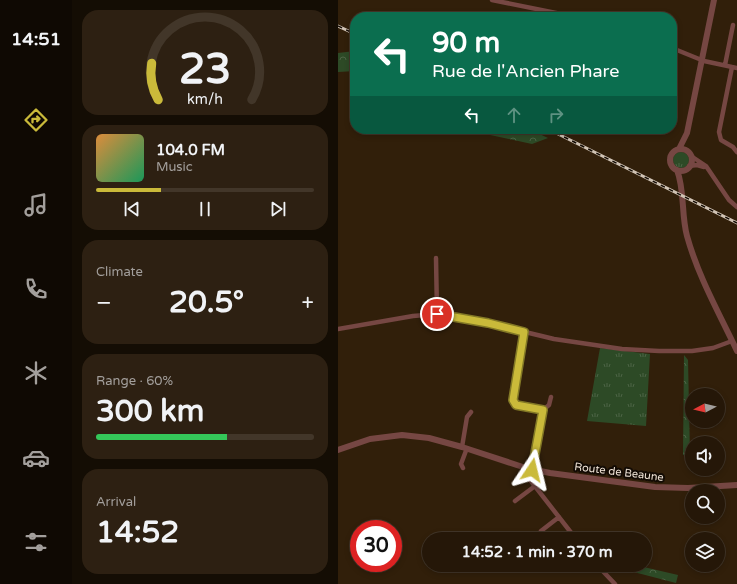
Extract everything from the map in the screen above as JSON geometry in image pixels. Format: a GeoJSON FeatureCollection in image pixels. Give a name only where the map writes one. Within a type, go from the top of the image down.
{"type":"FeatureCollection","features":[{"type":"Feature","properties":{"kind":"street"},"geometry":{"type":"LineString","coordinates":[[492,0],[551,12]]}},
{"type":"Feature","properties":{"kind":"street"},"geometry":{"type":"LineString","coordinates":[[679,150],[687,133],[714,0]]}},
{"type":"Feature","properties":{"kind":"street"},"geometry":{"type":"LineString","coordinates":[[725,65],[733,24]]}},
{"type":"Feature","properties":{"kind":"street"},"geometry":{"type":"LineString","coordinates":[[677,50],[702,60],[737,68]]}},
{"type":"Feature","properties":{"kind":"street"},"geometry":{"type":"LineString","coordinates":[[732,67],[719,132],[721,140],[733,147],[737,152]]}},
{"type":"Feature","properties":{"kind":"street"},"geometry":{"type":"LineString","coordinates":[[681,184],[691,162],[687,133]]}},
{"type":"Feature","properties":{"kind":"street"},"geometry":{"type":"LineString","coordinates":[[737,207],[728,200],[704,164],[684,150],[679,150],[672,153],[670,159],[672,166],[677,170],[681,184],[685,226],[691,249],[737,351]]}},
{"type":"Feature","properties":{"kind":"street"},"geometry":{"type":"LineString","coordinates":[[677,170],[682,170],[697,165],[707,168]]}},
{"type":"Feature","properties":{"kind":"street"},"geometry":{"type":"LineString","coordinates":[[436,258],[437,314]]}},
{"type":"Feature","properties":{"kind":"street"},"geometry":{"type":"LineString","coordinates":[[338,329],[413,316],[437,314],[488,323],[554,339],[640,351],[707,350],[732,341]]}},
{"type":"Feature","properties":{"kind":"street"},"geometry":{"type":"LineString","coordinates":[[524,332],[514,403],[518,406],[543,410]]}},
{"type":"Feature","properties":{"kind":"street"},"geometry":{"type":"LineString","coordinates":[[551,397],[549,405],[543,410],[527,476],[571,532]]}},
{"type":"Feature","properties":{"kind":"street"},"geometry":{"type":"LineString","coordinates":[[463,468],[461,464],[467,417],[471,412]]}},
{"type":"Feature","properties":{"kind":"street","name":"Route de Beaune"},"geometry":{"type":"LineString","coordinates":[[338,450],[370,439],[402,435],[429,438],[464,447],[529,469],[596,480],[655,487],[688,488],[737,485]]}},
{"type":"Feature","properties":{"kind":"street"},"geometry":{"type":"LineString","coordinates":[[515,501],[535,486]]}},
{"type":"Feature","properties":{"kind":"street"},"geometry":{"type":"LineString","coordinates":[[541,531],[559,517]]}},
{"type":"Feature","properties":{"kind":"street"},"geometry":{"type":"LineString","coordinates":[[604,572],[615,584]]}},
{"type":"Feature","properties":{"kind":"green space"},"geometry":{"type":"Polygon","coordinates":[[[350,52],[350,71],[338,72],[338,53],[350,52]]]}},
{"type":"Feature","properties":{"kind":"green space"},"geometry":{"type":"Polygon","coordinates":[[[486,134],[540,134],[548,138],[532,144],[486,134]]]}},
{"type":"Feature","properties":{"kind":"green space"},"geometry":{"type":"Polygon","coordinates":[[[678,152],[684,152],[689,157],[687,166],[684,168],[678,168],[673,163],[673,157],[678,152]]]}},
{"type":"Feature","properties":{"kind":"green space"},"geometry":{"type":"Polygon","coordinates":[[[600,348],[650,354],[646,426],[587,421],[600,348]]]}},
{"type":"Feature","properties":{"kind":"green space"},"geometry":{"type":"Polygon","coordinates":[[[684,355],[688,360],[689,388],[685,388],[685,428],[689,428],[690,436],[685,436],[685,455],[683,455],[684,355]]]}},
{"type":"Feature","properties":{"kind":"green space"},"geometry":{"type":"Polygon","coordinates":[[[652,569],[678,575],[676,583],[634,572],[652,572],[652,569]]]}},
{"type":"Feature","properties":{"kind":"railway"},"geometry":{"type":"LineString","coordinates":[[338,26],[350,32]]}},
{"type":"Feature","properties":{"kind":"railway"},"geometry":{"type":"LineString","coordinates":[[558,134],[737,223]]}},
{"type":"Feature","properties":{"kind":"route"},"geometry":{"type":"LineString","coordinates":[[437,314],[488,323],[524,332],[513,400],[518,406],[543,410],[532,470]]}}]}
